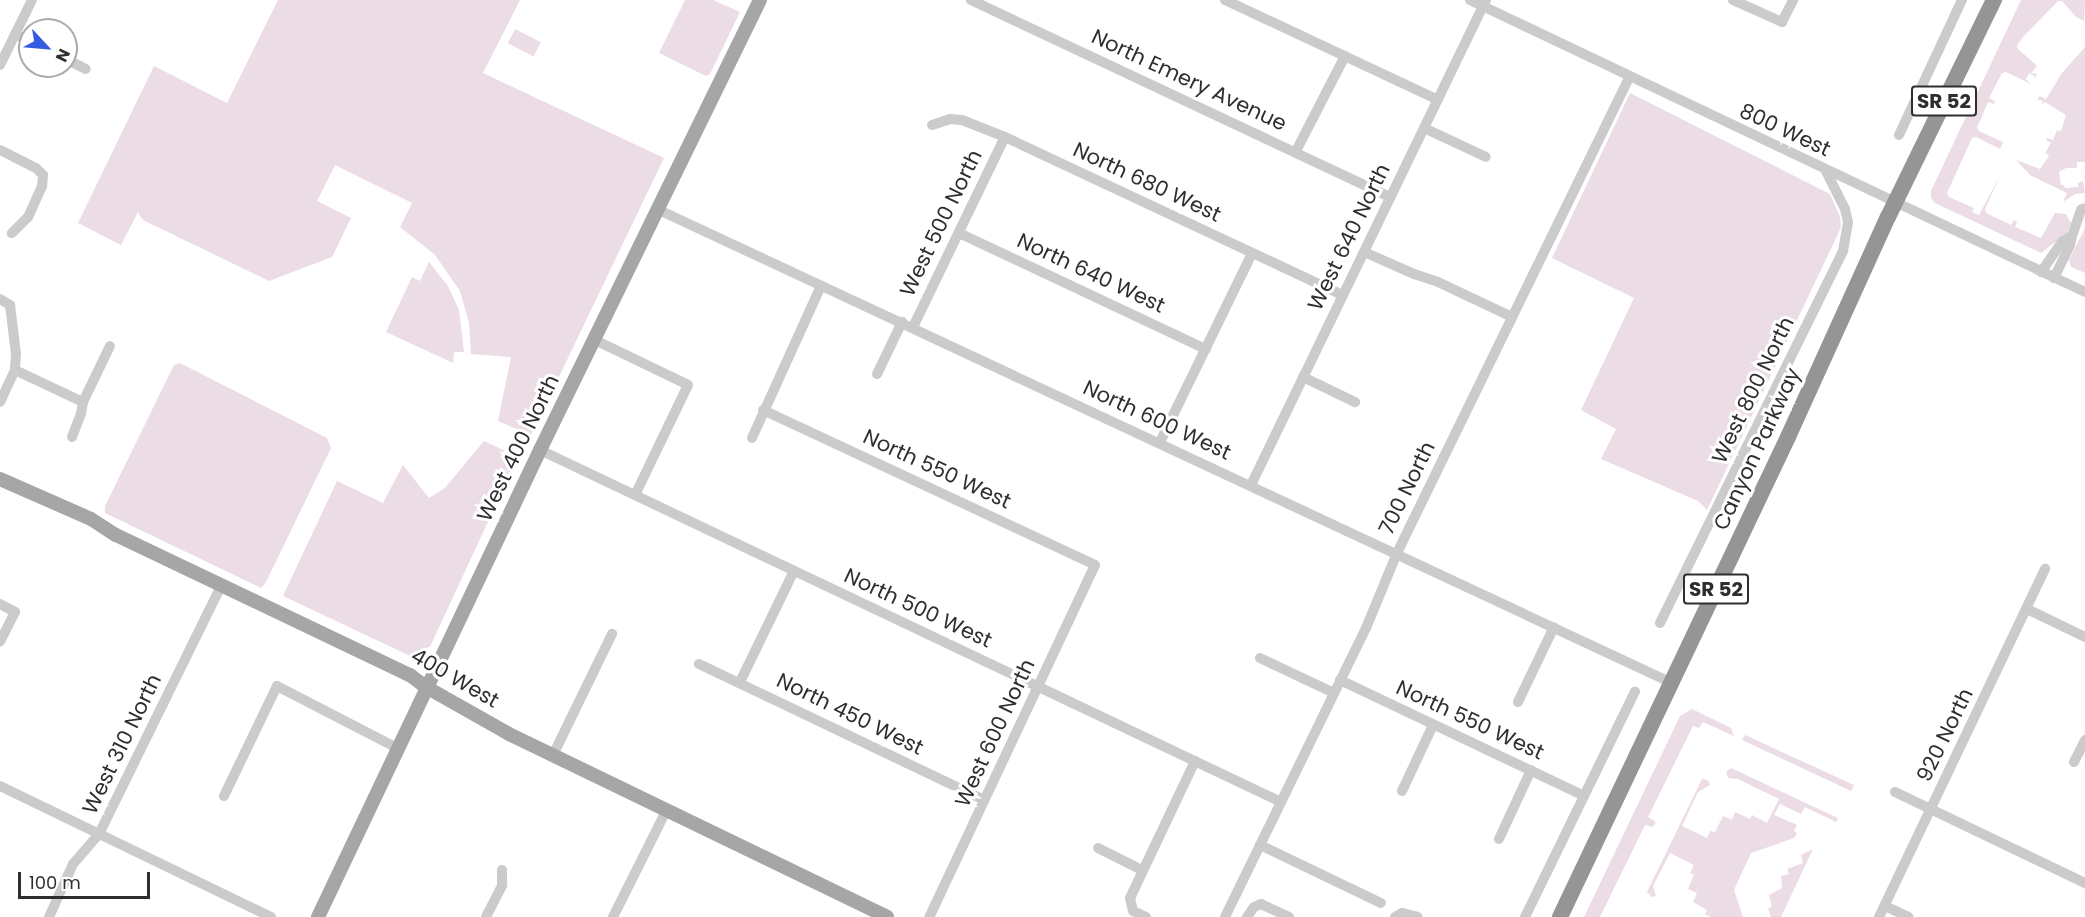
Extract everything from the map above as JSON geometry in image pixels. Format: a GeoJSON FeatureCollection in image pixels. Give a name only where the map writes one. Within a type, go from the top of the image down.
{"type":"FeatureCollection","features":[{"type":"Feature","properties":{"kind":"highway","name":"Canyon Parkway"},"geometry":{"type":"LineString","coordinates":[[1560,917],[1788,437],[1895,202],[1994,0]]}},
{"type":"Feature","properties":{"kind":"main road","name":"West 400 North"},"geometry":{"type":"LineString","coordinates":[[318,917],[540,450],[760,0]]}},
{"type":"Feature","properties":{"kind":"main road","name":"400 West"},"geometry":{"type":"LineString","coordinates":[[0,479],[91,519],[116,535],[410,675],[426,687],[553,755],[864,912],[888,917]]}},
{"type":"Feature","properties":{"kind":"street"},"geometry":{"type":"LineString","coordinates":[[0,65],[32,0]]}},
{"type":"Feature","properties":{"kind":"street","name":"North Emery Avenue"},"geometry":{"type":"LineString","coordinates":[[971,0],[1390,197]]}},
{"type":"Feature","properties":{"kind":"street"},"geometry":{"type":"LineString","coordinates":[[1225,0],[1438,100]]}},
{"type":"Feature","properties":{"kind":"street","name":"800 West"},"geometry":{"type":"LineString","coordinates":[[1470,0],[1485,3],[1629,78],[2085,292]]}},
{"type":"Feature","properties":{"kind":"street"},"geometry":{"type":"LineString","coordinates":[[1733,0],[1782,22],[1793,0]]}},
{"type":"Feature","properties":{"kind":"street"},"geometry":{"type":"LineString","coordinates":[[1899,135],[1962,0]]}},
{"type":"Feature","properties":{"kind":"street","name":"West 640 North"},"geometry":{"type":"LineString","coordinates":[[1251,485],[1485,3]]}},
{"type":"Feature","properties":{"kind":"street"},"geometry":{"type":"LineString","coordinates":[[1296,152],[1345,56]]}},
{"type":"Feature","properties":{"kind":"street"},"geometry":{"type":"LineString","coordinates":[[78,65],[86,69]]}},
{"type":"Feature","properties":{"kind":"street","name":"700 North"},"geometry":{"type":"LineString","coordinates":[[1226,914],[1366,628],[1397,554],[1629,78]]}},
{"type":"Feature","properties":{"kind":"street","name":"North 680 West"},"geometry":{"type":"LineString","coordinates":[[932,125],[950,119],[962,120],[1005,136],[1343,295]]}},
{"type":"Feature","properties":{"kind":"street"},"geometry":{"type":"LineString","coordinates":[[1424,128],[1486,157]]}},
{"type":"Feature","properties":{"kind":"street","name":"West 500 North"},"geometry":{"type":"LineString","coordinates":[[877,374],[959,233],[1005,136]]}},
{"type":"Feature","properties":{"kind":"street"},"geometry":{"type":"LineString","coordinates":[[0,150],[36,168],[43,175],[42,186],[28,217],[12,233]]}},
{"type":"Feature","properties":{"kind":"street","name":"West 800 North"},"geometry":{"type":"LineString","coordinates":[[1660,623],[1843,251],[1848,222],[1845,209],[1826,171]]}},
{"type":"Feature","properties":{"kind":"street"},"geometry":{"type":"LineString","coordinates":[[2054,278],[2070,245],[2081,210],[2085,208]]}},
{"type":"Feature","properties":{"kind":"street","name":"North 600 West"},"geometry":{"type":"LineString","coordinates":[[659,210],[1672,683]]}},
{"type":"Feature","properties":{"kind":"street","name":"North 640 West"},"geometry":{"type":"LineString","coordinates":[[959,233],[1206,349]]}},
{"type":"Feature","properties":{"kind":"street"},"geometry":{"type":"LineString","coordinates":[[2041,272],[2063,241],[2072,236]]}},
{"type":"Feature","properties":{"kind":"street"},"geometry":{"type":"LineString","coordinates":[[1364,252],[1438,282],[1512,317]]}},
{"type":"Feature","properties":{"kind":"street"},"geometry":{"type":"LineString","coordinates":[[1160,442],[1252,253]]}},
{"type":"Feature","properties":{"kind":"street"},"geometry":{"type":"LineString","coordinates":[[752,438],[821,286]]}},
{"type":"Feature","properties":{"kind":"street"},"geometry":{"type":"LineString","coordinates":[[0,299],[10,305],[15,370],[0,402]]}},
{"type":"Feature","properties":{"kind":"street"},"geometry":{"type":"LineString","coordinates":[[595,340],[688,386],[635,495]]}},
{"type":"Feature","properties":{"kind":"street"},"geometry":{"type":"LineString","coordinates":[[72,437],[83,402],[110,346]]}},
{"type":"Feature","properties":{"kind":"street"},"geometry":{"type":"LineString","coordinates":[[15,370],[83,402]]}},
{"type":"Feature","properties":{"kind":"street"},"geometry":{"type":"LineString","coordinates":[[1303,377],[1355,402]]}},
{"type":"Feature","properties":{"kind":"street","name":"North 550 West"},"geometry":{"type":"LineString","coordinates":[[763,410],[1095,565]]}},
{"type":"Feature","properties":{"kind":"street","name":"North 500 West"},"geometry":{"type":"LineString","coordinates":[[540,450],[1281,802]]}},
{"type":"Feature","properties":{"kind":"street","name":"West 600 North"},"geometry":{"type":"LineString","coordinates":[[929,917],[1095,565]]}},
{"type":"Feature","properties":{"kind":"street","name":"920 North"},"geometry":{"type":"LineString","coordinates":[[1879,917],[2045,569]]}},
{"type":"Feature","properties":{"kind":"street"},"geometry":{"type":"LineString","coordinates":[[740,682],[794,571]]}},
{"type":"Feature","properties":{"kind":"street","name":"West 310 North"},"geometry":{"type":"LineString","coordinates":[[49,917],[73,864],[99,834],[222,584]]}},
{"type":"Feature","properties":{"kind":"street"},"geometry":{"type":"LineString","coordinates":[[0,604],[15,612],[0,641]]}},
{"type":"Feature","properties":{"kind":"street"},"geometry":{"type":"LineString","coordinates":[[2027,609],[2085,638]]}},
{"type":"Feature","properties":{"kind":"street"},"geometry":{"type":"LineString","coordinates":[[1518,702],[1554,627]]}},
{"type":"Feature","properties":{"kind":"street"},"geometry":{"type":"LineString","coordinates":[[553,755],[612,634]]}},
{"type":"Feature","properties":{"kind":"street"},"geometry":{"type":"LineString","coordinates":[[1260,658],[1334,693]]}},
{"type":"Feature","properties":{"kind":"street","name":"North 450 West"},"geometry":{"type":"LineString","coordinates":[[699,664],[984,801]]}},
{"type":"Feature","properties":{"kind":"street","name":"North 550 West"},"geometry":{"type":"LineString","coordinates":[[1340,680],[1584,795]]}},
{"type":"Feature","properties":{"kind":"street"},"geometry":{"type":"LineString","coordinates":[[224,795],[277,687],[399,749]]}},
{"type":"Feature","properties":{"kind":"street"},"geometry":{"type":"LineString","coordinates":[[1525,917],[1635,691]]}},
{"type":"Feature","properties":{"kind":"street"},"geometry":{"type":"LineString","coordinates":[[1402,791],[1433,725]]}},
{"type":"Feature","properties":{"kind":"street"},"geometry":{"type":"LineString","coordinates":[[2074,762],[2085,740]]}},
{"type":"Feature","properties":{"kind":"street"},"geometry":{"type":"LineString","coordinates":[[1146,917],[1130,907],[1130,898],[1195,760]]}},
{"type":"Feature","properties":{"kind":"street"},"geometry":{"type":"LineString","coordinates":[[1499,839],[1532,770]]}},
{"type":"Feature","properties":{"kind":"street"},"geometry":{"type":"LineString","coordinates":[[0,786],[271,917]]}},
{"type":"Feature","properties":{"kind":"street"},"geometry":{"type":"LineString","coordinates":[[1895,792],[2085,883]]}},
{"type":"Feature","properties":{"kind":"street"},"geometry":{"type":"LineString","coordinates":[[613,917],[666,811]]}},
{"type":"Feature","properties":{"kind":"street"},"geometry":{"type":"LineString","coordinates":[[1260,845],[1381,903]]}},
{"type":"Feature","properties":{"kind":"street"},"geometry":{"type":"LineString","coordinates":[[1098,849],[1142,870]]}},
{"type":"Feature","properties":{"kind":"street"},"geometry":{"type":"LineString","coordinates":[[486,917],[502,885],[502,870]]}},
{"type":"Feature","properties":{"kind":"street"},"geometry":{"type":"LineString","coordinates":[[1247,917],[1254,907],[1261,904],[1289,917]]}},
{"type":"Feature","properties":{"kind":"street"},"geometry":{"type":"LineString","coordinates":[[1885,906],[1909,917]]}},
{"type":"Feature","properties":{"kind":"street"},"geometry":{"type":"LineString","coordinates":[[1395,917],[1402,913],[1418,917]]}},
{"type":"Feature","properties":{"kind":"street"},"geometry":{"type":"LineString","coordinates":[[1226,914],[1241,917]]}},
{"type":"Feature","properties":{"kind":"shaded area"},"geometry":{"type":"Polygon","coordinates":[[[278,0],[520,0],[483,73],[664,158],[531,435],[498,421],[511,357],[471,354],[469,323],[460,291],[435,255],[400,227],[412,203],[335,165],[317,201],[351,218],[332,257],[269,281],[143,220],[138,212],[121,245],[78,223],[154,66],[227,103],[278,0]]]}},
{"type":"Feature","properties":{"kind":"shaded area"},"geometry":{"type":"Polygon","coordinates":[[[685,0],[713,0],[740,12],[710,74],[706,76],[659,53],[685,0]]]}},
{"type":"Feature","properties":{"kind":"shaded area"},"geometry":{"type":"Polygon","coordinates":[[[2021,0],[2085,0],[2084,21],[2076,17],[2062,1],[2058,1],[2017,45],[2018,49],[2037,66],[2031,73],[2037,74],[2036,77],[2029,73],[2026,79],[2031,84],[2006,72],[2002,73],[1989,98],[1995,101],[1994,104],[1988,102],[1977,128],[2003,142],[2000,149],[1976,137],[1972,138],[1947,193],[1949,197],[1974,208],[1972,212],[1979,215],[2000,176],[1985,209],[1986,213],[2011,225],[2014,220],[2017,222],[2015,227],[2041,238],[2055,213],[2066,214],[2071,223],[2067,233],[2041,253],[1935,203],[1931,198],[1931,191],[2021,0]]]}},
{"type":"Feature","properties":{"kind":"shaded area"},"geometry":{"type":"Polygon","coordinates":[[[515,29],[541,42],[534,56],[508,43],[515,29]]]}},
{"type":"Feature","properties":{"kind":"shaded area"},"geometry":{"type":"Polygon","coordinates":[[[2085,47],[2085,162],[2077,162],[2077,168],[2066,168],[2059,172],[2061,185],[2065,188],[2078,187],[2078,183],[2083,181],[2085,193],[2075,194],[2063,202],[2067,193],[2030,175],[2016,160],[2040,169],[2047,159],[2049,155],[2045,153],[2051,143],[2046,140],[2047,138],[2053,140],[2057,130],[2061,131],[2066,115],[2045,102],[2041,105],[2043,101],[2037,99],[2040,96],[2046,99],[2062,73],[2085,47]]]}},
{"type":"Feature","properties":{"kind":"shaded area"},"geometry":{"type":"Polygon","coordinates":[[[1630,93],[1830,194],[1840,217],[1841,227],[1837,236],[1707,510],[1698,501],[1601,459],[1616,429],[1581,410],[1634,298],[1552,258],[1630,93]]]}},
{"type":"Feature","properties":{"kind":"shaded area"},"geometry":{"type":"Polygon","coordinates":[[[2085,228],[2085,273],[2071,267],[2069,260],[2085,228]]]}},
{"type":"Feature","properties":{"kind":"shaded area"},"geometry":{"type":"Polygon","coordinates":[[[429,262],[448,286],[459,310],[464,352],[454,352],[453,363],[386,332],[412,277],[420,281],[429,262]]]}},
{"type":"Feature","properties":{"kind":"shaded area"},"geometry":{"type":"Polygon","coordinates":[[[180,363],[327,438],[331,448],[261,588],[105,513],[105,506],[174,365],[180,363]]]}},
{"type":"Feature","properties":{"kind":"shaded area"},"geometry":{"type":"Polygon","coordinates":[[[484,441],[518,457],[423,662],[283,596],[337,481],[383,503],[403,465],[429,498],[445,488],[484,441]]]}},
{"type":"Feature","properties":{"kind":"shaded area"},"geometry":{"type":"Polygon","coordinates":[[[1692,709],[1731,728],[1734,736],[1703,722],[1699,728],[1693,726],[1648,817],[1656,822],[1653,827],[1645,825],[1600,917],[1584,917],[1680,716],[1692,709]]]}},
{"type":"Feature","properties":{"kind":"shaded area"},"geometry":{"type":"Polygon","coordinates":[[[1745,735],[1854,785],[1851,791],[1742,740],[1745,735]]]}},
{"type":"Feature","properties":{"kind":"shaded area"},"geometry":{"type":"Polygon","coordinates":[[[1731,768],[1838,818],[1836,822],[1805,807],[1801,814],[1780,804],[1774,815],[1797,825],[1794,831],[1797,833],[1794,838],[1751,853],[1734,890],[1743,917],[1711,917],[1705,914],[1707,910],[1693,902],[1697,893],[1688,889],[1694,875],[1690,873],[1694,865],[1670,853],[1653,886],[1656,896],[1652,897],[1647,892],[1702,779],[1708,780],[1710,785],[1698,792],[1682,826],[1707,838],[1710,831],[1715,832],[1723,816],[1732,820],[1735,812],[1750,819],[1752,815],[1767,823],[1779,799],[1738,779],[1728,778],[1726,772],[1731,768]]]}},
{"type":"Feature","properties":{"kind":"shaded area"},"geometry":{"type":"Polygon","coordinates":[[[1813,849],[1781,917],[1771,917],[1768,909],[1772,906],[1769,895],[1782,888],[1781,876],[1789,874],[1787,869],[1803,863],[1801,855],[1813,849]]]}}]}
